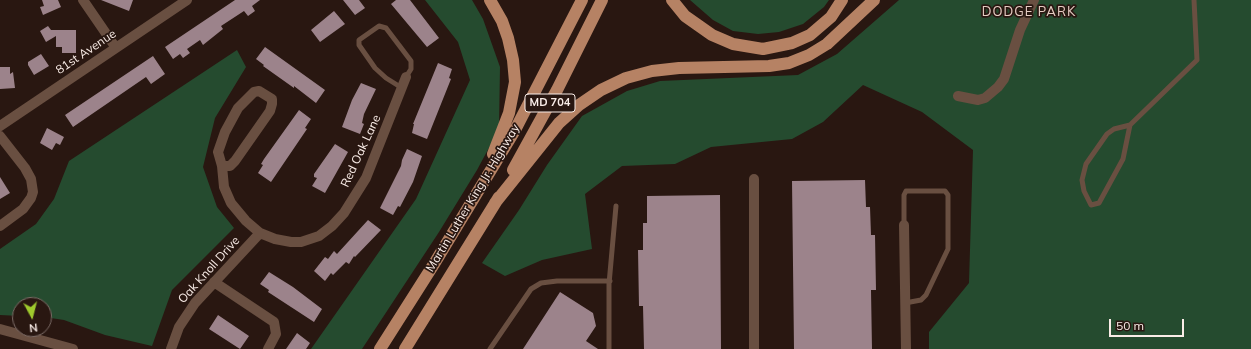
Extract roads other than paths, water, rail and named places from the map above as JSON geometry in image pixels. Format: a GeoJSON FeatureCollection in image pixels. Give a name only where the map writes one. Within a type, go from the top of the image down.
{"type":"FeatureCollection","features":[{"type":"Feature","properties":{"kind":"main road"},"geometry":{"type":"LineString","coordinates":[[475,195],[507,121],[512,104],[515,82],[513,60],[508,38],[502,21],[490,0]]}},
{"type":"Feature","properties":{"kind":"main road","name":"Martin Luther King Jr. Highway"},"geometry":{"type":"LineString","coordinates":[[380,349],[514,132],[582,0]]}},
{"type":"Feature","properties":{"kind":"main road","name":"Martin Luther King Jr. Highway"},"geometry":{"type":"LineString","coordinates":[[404,349],[495,203],[561,83],[602,0]]}},
{"type":"Feature","properties":{"kind":"main road"},"geometry":{"type":"LineString","coordinates":[[672,0],[685,16],[712,35],[733,44],[763,49],[792,44],[810,35],[831,17],[842,0]]}},
{"type":"Feature","properties":{"kind":"main road"},"geometry":{"type":"LineString","coordinates":[[495,203],[559,123],[579,105],[601,90],[626,78],[652,71],[679,68],[769,66],[789,63],[809,55],[827,44],[874,0]]}},
{"type":"Feature","properties":{"kind":"street"},"geometry":{"type":"LineString","coordinates":[[83,0],[116,48]]}},
{"type":"Feature","properties":{"kind":"street","name":"81st Avenue"},"geometry":{"type":"LineString","coordinates":[[0,126],[187,0]]}},
{"type":"Feature","properties":{"kind":"street"},"geometry":{"type":"LineString","coordinates":[[958,96],[978,100],[985,98],[998,87],[1004,79],[1020,30],[1034,0]]}},
{"type":"Feature","properties":{"kind":"street","name":"Red Oak Lane"},"geometry":{"type":"LineString","coordinates":[[260,233],[282,241],[301,242],[319,236],[337,221],[366,178],[406,77]]}},
{"type":"Feature","properties":{"kind":"street"},"geometry":{"type":"LineString","coordinates":[[222,166],[230,166],[235,161],[270,111],[272,99],[265,93],[259,91],[254,92],[238,108],[230,121],[218,152],[218,158],[222,166],[224,187],[231,203],[246,221],[260,233]]}},
{"type":"Feature","properties":{"kind":"street"},"geometry":{"type":"LineString","coordinates":[[0,136],[25,168],[31,179],[32,192],[31,198],[24,209],[0,226]]}},
{"type":"Feature","properties":{"kind":"street"},"geometry":{"type":"LineString","coordinates":[[754,179],[754,349]]}},
{"type":"Feature","properties":{"kind":"street"},"geometry":{"type":"LineString","coordinates":[[904,225],[906,349]]}},
{"type":"Feature","properties":{"kind":"street","name":"Oak Knoll Drive"},"geometry":{"type":"LineString","coordinates":[[172,349],[183,320],[195,303],[260,233]]}},
{"type":"Feature","properties":{"kind":"street"},"geometry":{"type":"LineString","coordinates":[[214,282],[274,322],[276,334],[268,349]]}},
{"type":"Feature","properties":{"kind":"street"},"geometry":{"type":"LineString","coordinates":[[0,330],[73,349]]}},
{"type":"Feature","properties":{"kind":"lane"},"geometry":{"type":"LineString","coordinates":[[1130,125],[1123,159],[1099,203],[1091,205],[1083,186],[1086,164],[1106,134],[1114,129],[1130,125],[1197,60],[1194,0]]}},
{"type":"Feature","properties":{"kind":"lane"},"geometry":{"type":"LineString","coordinates":[[402,88],[386,78],[375,68],[359,46],[359,40],[379,26],[386,28],[411,61],[411,69],[406,77]]}},
{"type":"Feature","properties":{"kind":"lane"},"geometry":{"type":"LineString","coordinates":[[904,225],[904,195],[906,191],[945,191],[948,195],[948,249],[926,295],[921,300],[905,303]]}},
{"type":"Feature","properties":{"kind":"lane"},"geometry":{"type":"LineString","coordinates":[[609,349],[610,282],[616,206]]}},
{"type":"Feature","properties":{"kind":"lane"},"geometry":{"type":"LineString","coordinates":[[490,349],[531,289],[541,283],[557,281],[610,282]]}},
{"type":"Feature","properties":{"kind":"district","name":"DODGE PARK"},"geometry":{"type":"Point","coordinates":[1029,12]}}]}
